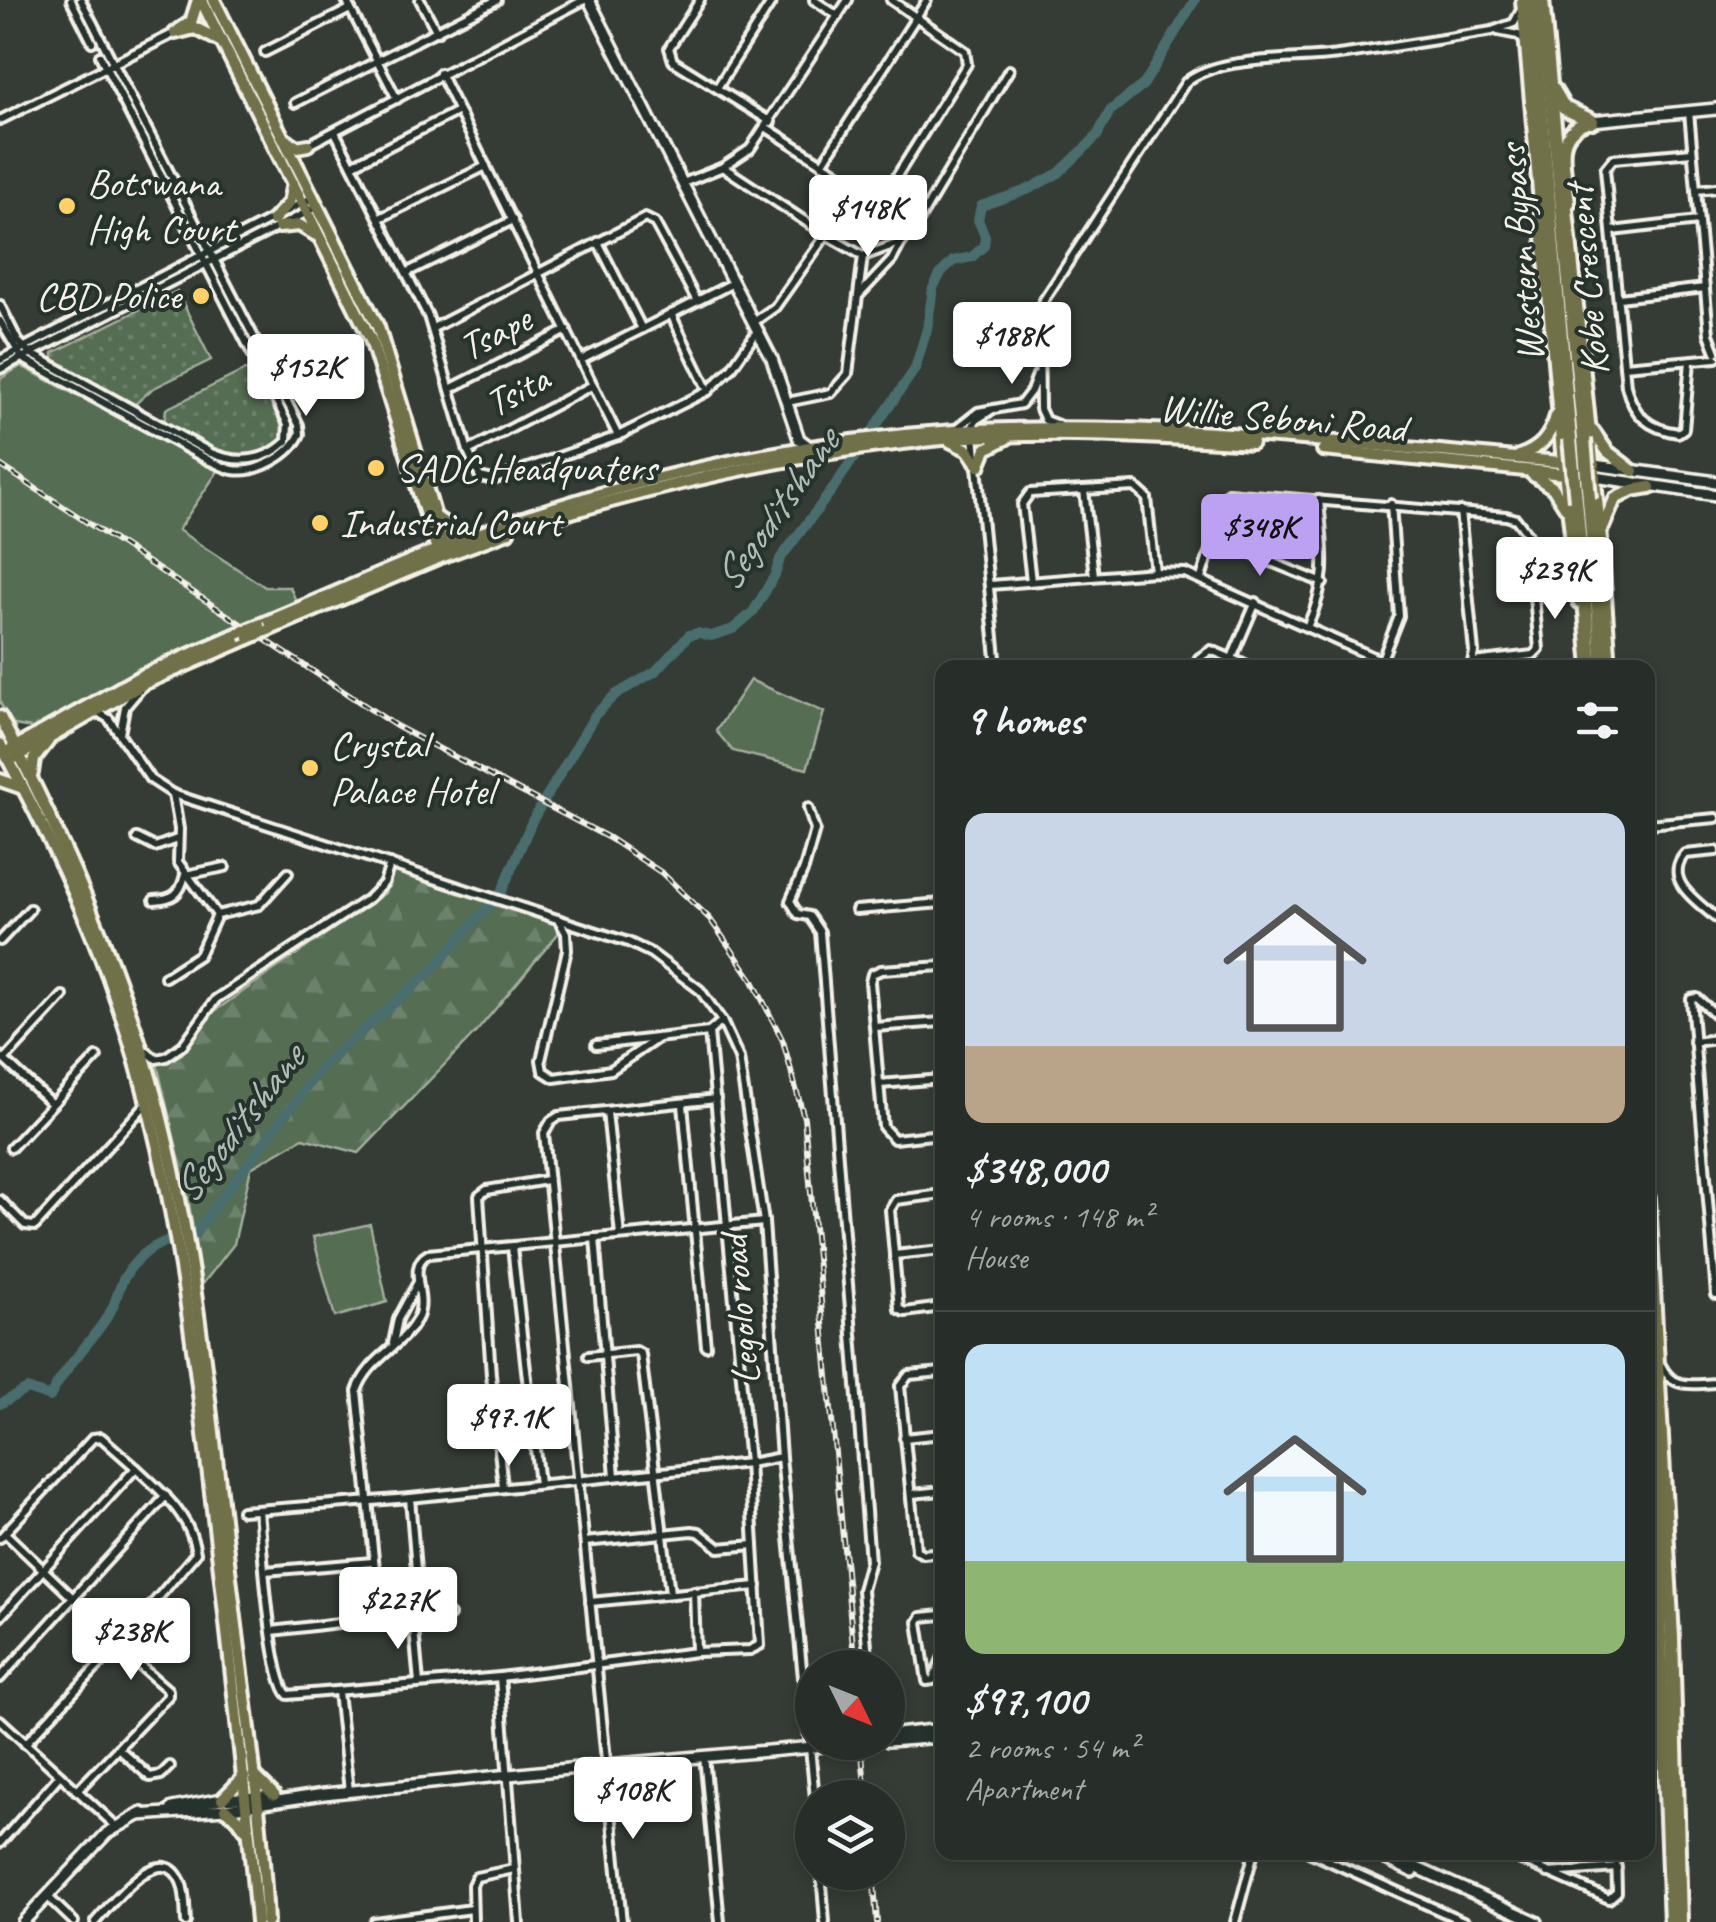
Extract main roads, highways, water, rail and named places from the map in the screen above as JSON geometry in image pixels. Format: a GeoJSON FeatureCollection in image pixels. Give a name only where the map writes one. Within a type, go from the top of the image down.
{"type":"FeatureCollection","features":[{"type":"Feature","properties":{"kind":"highway","name":"Western Bypass"},"geometry":{"type":"LineString","coordinates":[[1531,0],[1581,435]]}},
{"type":"Feature","properties":{"kind":"highway","name":"Western Bypass"},"geometry":{"type":"LineString","coordinates":[[1542,0],[1581,435],[1583,500]]}},
{"type":"Feature","properties":{"kind":"highway"},"geometry":{"type":"LineString","coordinates":[[1549,77],[1564,108],[1592,121]]}},
{"type":"Feature","properties":{"kind":"highway"},"geometry":{"type":"LineString","coordinates":[[1583,500],[1589,660]]}},
{"type":"Feature","properties":{"kind":"highway"},"geometry":{"type":"LineString","coordinates":[[1583,500],[1606,660]]}},
{"type":"Feature","properties":{"kind":"highway"},"geometry":{"type":"LineString","coordinates":[[1655,1311],[1672,1638],[1680,1922]]}},
{"type":"Feature","properties":{"kind":"highway"},"geometry":{"type":"LineString","coordinates":[[1655,1508],[1671,1922]]}},
{"type":"Feature","properties":{"kind":"main road"},"geometry":{"type":"LineString","coordinates":[[200,0],[191,22],[174,33],[195,28],[222,42]]}},
{"type":"Feature","properties":{"kind":"main road"},"geometry":{"type":"LineString","coordinates":[[200,0],[293,183],[310,205],[378,327],[442,553]]}},
{"type":"Feature","properties":{"kind":"main road"},"geometry":{"type":"LineString","coordinates":[[214,0],[298,166]]}},
{"type":"Feature","properties":{"kind":"main road"},"geometry":{"type":"LineString","coordinates":[[1522,0],[1564,468],[1588,660]]}},
{"type":"Feature","properties":{"kind":"main road"},"geometry":{"type":"LineString","coordinates":[[590,1],[772,358],[794,429],[802,443],[814,448]]}},
{"type":"Feature","properties":{"kind":"main road"},"geometry":{"type":"LineString","coordinates":[[1607,660],[1594,471],[1581,435],[1564,139],[1574,126],[1592,121],[1716,109]]}},
{"type":"Feature","properties":{"kind":"main road"},"geometry":{"type":"LineString","coordinates":[[283,138],[297,147],[308,145],[297,158],[310,205],[371,340],[432,520],[427,545],[410,561]]}},
{"type":"Feature","properties":{"kind":"main road"},"geometry":{"type":"LineString","coordinates":[[1556,160],[1570,216]]}},
{"type":"Feature","properties":{"kind":"main road"},"geometry":{"type":"LineString","coordinates":[[293,183],[289,203],[276,224],[300,224],[324,243]]}},
{"type":"Feature","properties":{"kind":"main road"},"geometry":{"type":"LineString","coordinates":[[1508,458],[1530,452],[1548,439],[1556,419],[1557,396]]}},
{"type":"Feature","properties":{"kind":"main road","name":"Willie Seboni Road"},"geometry":{"type":"LineString","coordinates":[[834,449],[1064,427],[1160,430],[1508,458],[1594,471]]}},
{"type":"Feature","properties":{"kind":"main road"},"geometry":{"type":"LineString","coordinates":[[772,455],[789,445],[794,429]]}},
{"type":"Feature","properties":{"kind":"main road","name":"Willie Seboni Road"},"geometry":{"type":"LineString","coordinates":[[975,434],[1166,438],[1524,470],[1564,468]]}},
{"type":"Feature","properties":{"kind":"main road"},"geometry":{"type":"LineString","coordinates":[[950,435],[979,466],[986,449],[1012,436]]}},
{"type":"Feature","properties":{"kind":"main road"},"geometry":{"type":"LineString","coordinates":[[1581,435],[1633,470]]}},
{"type":"Feature","properties":{"kind":"main road"},"geometry":{"type":"LineString","coordinates":[[2,720],[25,736],[49,732],[141,676],[264,628],[485,532],[617,490],[772,455],[834,449]]}},
{"type":"Feature","properties":{"kind":"main road"},"geometry":{"type":"LineString","coordinates":[[264,628],[410,561],[670,484],[834,449]]}},
{"type":"Feature","properties":{"kind":"main road"},"geometry":{"type":"LineString","coordinates":[[1524,470],[1553,488],[1569,517]]}},
{"type":"Feature","properties":{"kind":"main road"},"geometry":{"type":"LineString","coordinates":[[1594,471],[1633,470],[1716,482]]}},
{"type":"Feature","properties":{"kind":"main road"},"geometry":{"type":"LineString","coordinates":[[1594,471],[1650,487],[1716,495]]}},
{"type":"Feature","properties":{"kind":"main road"},"geometry":{"type":"LineString","coordinates":[[1601,539],[1605,516],[1615,499],[1650,487]]}},
{"type":"Feature","properties":{"kind":"main road"},"geometry":{"type":"LineString","coordinates":[[432,520],[457,532],[485,532]]}},
{"type":"Feature","properties":{"kind":"main road"},"geometry":{"type":"LineString","coordinates":[[0,770],[8,753],[244,636]]}},
{"type":"Feature","properties":{"kind":"main road"},"geometry":{"type":"LineString","coordinates":[[2,720],[8,753],[82,886],[141,1047],[181,1232],[249,1776],[257,1922]]}},
{"type":"Feature","properties":{"kind":"main road"},"geometry":{"type":"LineString","coordinates":[[49,732],[31,765],[29,785],[99,952],[147,1103],[181,1232]]}},
{"type":"Feature","properties":{"kind":"main road"},"geometry":{"type":"LineString","coordinates":[[0,780],[29,785]]}},
{"type":"Feature","properties":{"kind":"main road"},"geometry":{"type":"LineString","coordinates":[[905,1735],[935,1729]]}},
{"type":"Feature","properties":{"kind":"main road"},"geometry":{"type":"LineString","coordinates":[[905,1738],[935,1737]]}},
{"type":"Feature","properties":{"kind":"main road"},"geometry":{"type":"LineString","coordinates":[[23,1922],[116,1826],[138,1815],[251,1800],[795,1748]]}},
{"type":"Feature","properties":{"kind":"main road"},"geometry":{"type":"LineString","coordinates":[[249,1776],[276,1799]]}},
{"type":"Feature","properties":{"kind":"main road"},"geometry":{"type":"LineString","coordinates":[[223,1804],[249,1776]]}},
{"type":"Feature","properties":{"kind":"main road"},"geometry":{"type":"LineString","coordinates":[[258,1822],[276,1799]]}},
{"type":"Feature","properties":{"kind":"main road"},"geometry":{"type":"LineString","coordinates":[[251,1800],[258,1822],[267,1922]]}},
{"type":"Feature","properties":{"kind":"main road"},"geometry":{"type":"LineString","coordinates":[[223,1804],[240,1820],[250,1839]]}},
{"type":"Feature","properties":{"kind":"main road"},"geometry":{"type":"LineString","coordinates":[[1408,1860],[1415,1867],[1537,1922]]}},
{"type":"Feature","properties":{"kind":"main road"},"geometry":{"type":"LineString","coordinates":[[1410,1860],[1504,1908]]}},
{"type":"Feature","properties":{"kind":"waterway","name":"Segoditshane"},"geometry":{"type":"LineString","coordinates":[[0,1404],[27,1389],[50,1397],[109,1314],[124,1278],[137,1260],[163,1243],[194,1234],[324,1064],[431,971],[502,891],[532,821],[595,715],[615,695],[656,671],[689,635],[711,636],[733,629],[753,612],[780,559],[915,369],[927,329],[933,288],[941,273],[953,261],[972,257],[984,246],[985,236],[978,220],[981,206],[1027,190],[1059,173],[1083,150],[1097,136],[1110,111],[1144,84],[1195,0]]}},
{"type":"Feature","properties":{"kind":"railway"},"geometry":{"type":"LineString","coordinates":[[0,465],[396,726],[609,838],[662,873],[710,919],[752,979],[783,1041],[804,1118],[853,1650]]}},
{"type":"Feature","properties":{"kind":"railway"},"geometry":{"type":"LineString","coordinates":[[863,1760],[864,1780]]}},
{"type":"Feature","properties":{"kind":"railway"},"geometry":{"type":"LineString","coordinates":[[874,1890],[877,1922]]}},
{"type":"Feature","properties":{"kind":"place","name":"Botswana High Court"},"geometry":{"type":"Point","coordinates":[67,206]}},
{"type":"Feature","properties":{"kind":"place","name":"CBD Police"},"geometry":{"type":"Point","coordinates":[201,296]}},
{"type":"Feature","properties":{"kind":"place","name":"SADC Headquaters"},"geometry":{"type":"Point","coordinates":[376,468]}},
{"type":"Feature","properties":{"kind":"place","name":"Industrial Court"},"geometry":{"type":"Point","coordinates":[320,523]}},
{"type":"Feature","properties":{"kind":"place","name":"Crystal Palace Hotel"},"geometry":{"type":"Point","coordinates":[310,768]}}]}
